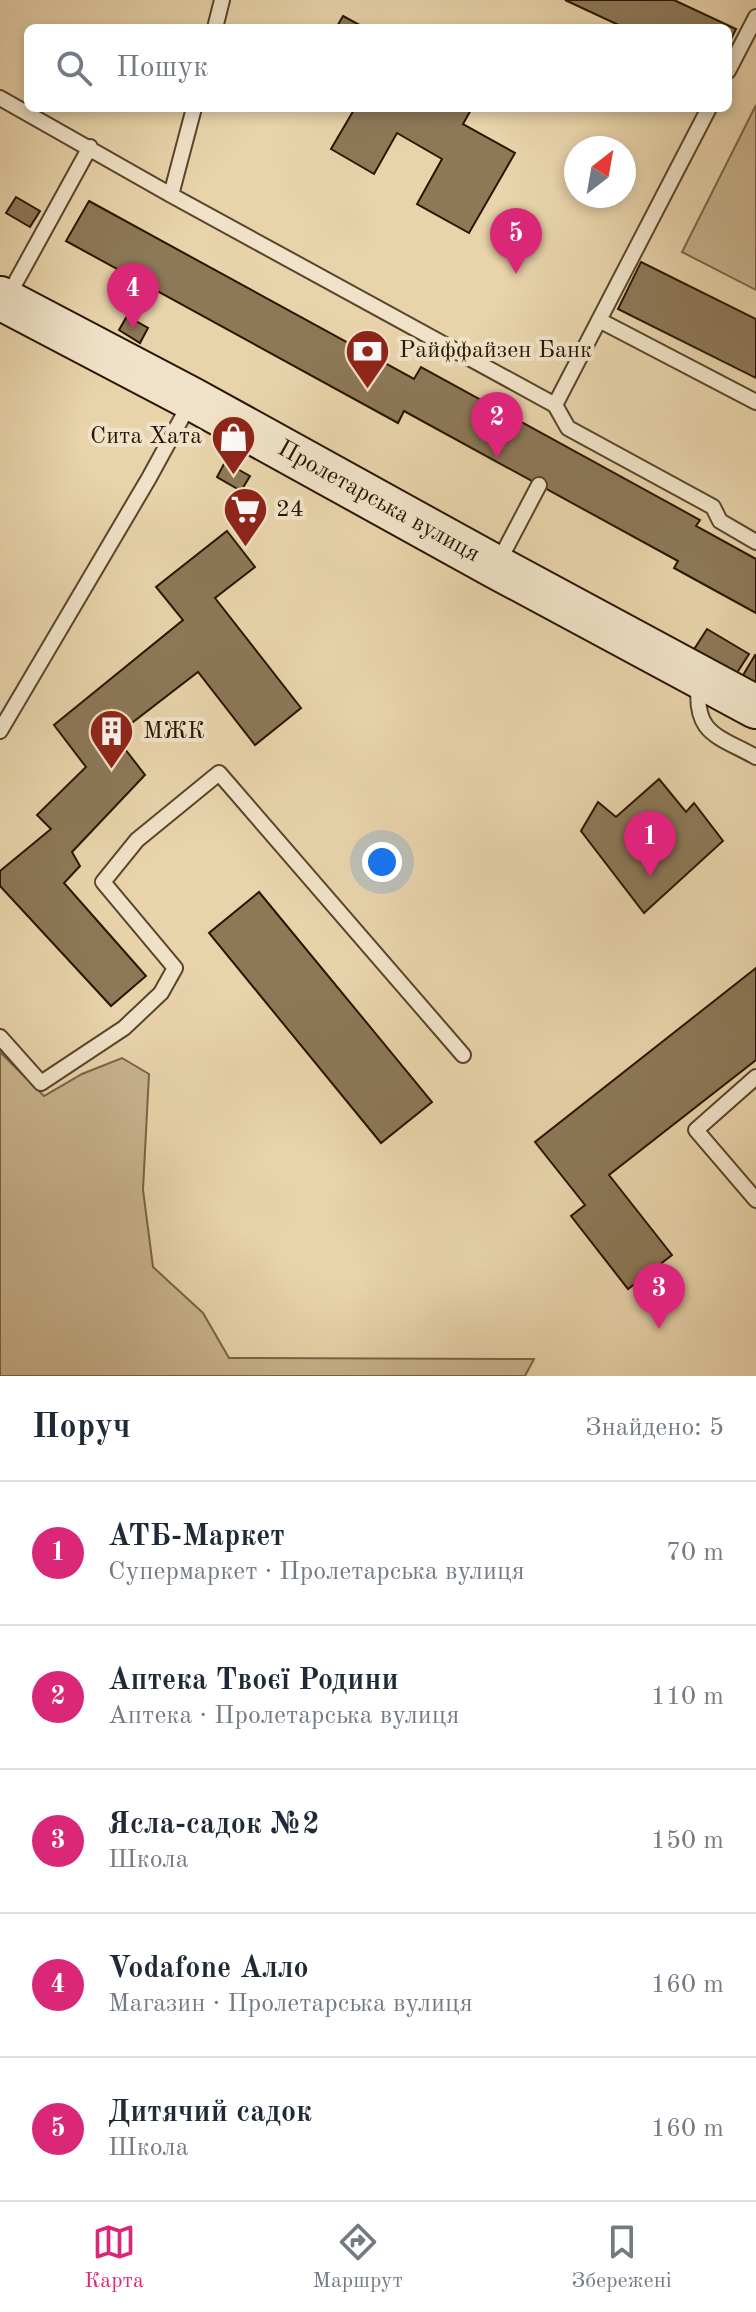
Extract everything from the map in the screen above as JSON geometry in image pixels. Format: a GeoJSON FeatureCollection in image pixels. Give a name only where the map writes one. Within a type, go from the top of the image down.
{"type":"FeatureCollection","features":[{"type":"Feature","properties":{"kind":"street","name":"Пролетарська вулиця"},"geometry":{"type":"LineString","coordinates":[[3,299],[756,707]]}},
{"type":"Feature","properties":{"kind":"lane"},"geometry":{"type":"LineString","coordinates":[[216,24],[222,0]]}},
{"type":"Feature","properties":{"kind":"lane"},"geometry":{"type":"LineString","coordinates":[[732,63],[756,17]]}},
{"type":"Feature","properties":{"kind":"lane"},"geometry":{"type":"LineString","coordinates":[[0,98],[24,111]]}},
{"type":"Feature","properties":{"kind":"lane"},"geometry":{"type":"LineString","coordinates":[[26,112],[555,405],[568,428],[713,507],[720,521],[756,542]]}},
{"type":"Feature","properties":{"kind":"lane"},"geometry":{"type":"LineString","coordinates":[[171,195],[193,112]]}},
{"type":"Feature","properties":{"kind":"lane"},"geometry":{"type":"LineString","coordinates":[[555,405],[707,112]]}},
{"type":"Feature","properties":{"kind":"lane"},"geometry":{"type":"LineString","coordinates":[[3,299],[90,147]]}},
{"type":"Feature","properties":{"kind":"lane"},"geometry":{"type":"LineString","coordinates":[[599,320],[756,402]]}},
{"type":"Feature","properties":{"kind":"lane"},"geometry":{"type":"LineString","coordinates":[[0,731],[192,399]]}},
{"type":"Feature","properties":{"kind":"lane"},"geometry":{"type":"LineString","coordinates":[[560,443],[568,428]]}},
{"type":"Feature","properties":{"kind":"lane"},"geometry":{"type":"LineString","coordinates":[[496,567],[539,485]]}},
{"type":"Feature","properties":{"kind":"lane"},"geometry":{"type":"LineString","coordinates":[[700,677],[696,705],[707,730],[756,757]]}},
{"type":"Feature","properties":{"kind":"lane"},"geometry":{"type":"LineString","coordinates":[[0,1037],[41,1083],[124,1028],[161,993],[175,968],[103,882],[137,840],[219,773],[463,1055]]}},
{"type":"Feature","properties":{"kind":"lane"},"geometry":{"type":"LineString","coordinates":[[756,1077],[696,1130],[756,1200]]}},
{"type":"Feature","properties":{"kind":"shaded area"},"geometry":{"type":"Polygon","coordinates":[[[756,105],[756,290],[682,252],[756,105]]]}},
{"type":"Feature","properties":{"kind":"shaded area"},"geometry":{"type":"Polygon","coordinates":[[[0,1052],[44,1096],[82,1074],[122,1058],[149,1074],[143,1190],[153,1267],[203,1313],[229,1358],[534,1359],[525,1376],[0,1376],[0,1052]]]}},
{"type":"Feature","properties":{"kind":"building"},"geometry":{"type":"Polygon","coordinates":[[[565,0],[674,0],[725,24],[616,24],[565,0]]]}},
{"type":"Feature","properties":{"kind":"building"},"geometry":{"type":"Polygon","coordinates":[[[343,16],[358,24],[338,24],[343,16]]]}},
{"type":"Feature","properties":{"kind":"building"},"geometry":{"type":"Polygon","coordinates":[[[353,112],[470,112],[463,124],[515,153],[469,233],[417,204],[442,159],[397,133],[374,174],[331,149],[353,112]]]}},
{"type":"Feature","properties":{"kind":"building"},"geometry":{"type":"Polygon","coordinates":[[[16,197],[40,211],[30,227],[6,213],[16,197]]]}},
{"type":"Feature","properties":{"kind":"building"},"geometry":{"type":"Polygon","coordinates":[[[89,201],[414,379],[421,367],[700,520],[696,526],[756,559],[756,613],[674,568],[678,561],[404,411],[398,423],[66,241],[89,201]]]}},
{"type":"Feature","properties":{"kind":"building"},"geometry":{"type":"Polygon","coordinates":[[[641,262],[756,319],[756,378],[618,309],[641,262]]]}},
{"type":"Feature","properties":{"kind":"building"},"geometry":{"type":"Polygon","coordinates":[[[127,316],[148,328],[140,343],[119,330],[127,316]]]}},
{"type":"Feature","properties":{"kind":"building","name":"Сита Хата"},"geometry":{"type":"Polygon","coordinates":[[[225,462],[250,476],[241,491],[217,477],[225,462]]]}},
{"type":"Feature","properties":{"kind":"building","name":"МЖК"},"geometry":{"type":"Polygon","coordinates":[[[227,531],[255,567],[215,598],[301,708],[255,745],[198,672],[115,736],[145,775],[72,852],[80,866],[64,883],[146,976],[111,1006],[0,886],[0,871],[51,829],[37,815],[86,767],[54,725],[183,620],[156,587],[227,531]]]}},
{"type":"Feature","properties":{"kind":"building"},"geometry":{"type":"Polygon","coordinates":[[[707,629],[749,654],[735,676],[693,651],[707,629]]]}},
{"type":"Feature","properties":{"kind":"building"},"geometry":{"type":"Polygon","coordinates":[[[756,656],[756,685],[742,677],[756,656]]]}},
{"type":"Feature","properties":{"kind":"building"},"geometry":{"type":"Polygon","coordinates":[[[659,779],[686,812],[694,803],[723,841],[644,913],[581,831],[598,802],[616,817],[659,779]]]}},
{"type":"Feature","properties":{"kind":"building"},"geometry":{"type":"Polygon","coordinates":[[[259,892],[432,1102],[381,1143],[209,933],[259,892]]]}},
{"type":"Feature","properties":{"kind":"building"},"geometry":{"type":"Polygon","coordinates":[[[756,968],[756,1060],[609,1175],[672,1255],[628,1289],[571,1216],[585,1205],[535,1142],[756,968]]]}},
{"type":"Feature","properties":{"kind":"place","name":"Дитячий садок"},"geometry":{"type":"Point","coordinates":[516,274]}},
{"type":"Feature","properties":{"kind":"place","name":"Vodafone Алло"},"geometry":{"type":"Point","coordinates":[133,329]}},
{"type":"Feature","properties":{"kind":"place","name":"Райффайзен Банк"},"geometry":{"type":"Point","coordinates":[368,390]}},
{"type":"Feature","properties":{"kind":"place","name":"Аптека Твоєї Родини"},"geometry":{"type":"Point","coordinates":[497,458]}},
{"type":"Feature","properties":{"kind":"place","name":"Сита Хата"},"geometry":{"type":"Point","coordinates":[233,476]}},
{"type":"Feature","properties":{"kind":"place","name":"24"},"geometry":{"type":"Point","coordinates":[245,549]}},
{"type":"Feature","properties":{"kind":"place","name":"МЖК"},"geometry":{"type":"Point","coordinates":[112,771]}},
{"type":"Feature","properties":{"kind":"place","name":"АТБ-Маркет"},"geometry":{"type":"Point","coordinates":[650,877]}},
{"type":"Feature","properties":{"kind":"place","name":"Ясла-садок №2"},"geometry":{"type":"Point","coordinates":[659,1329]}}]}
